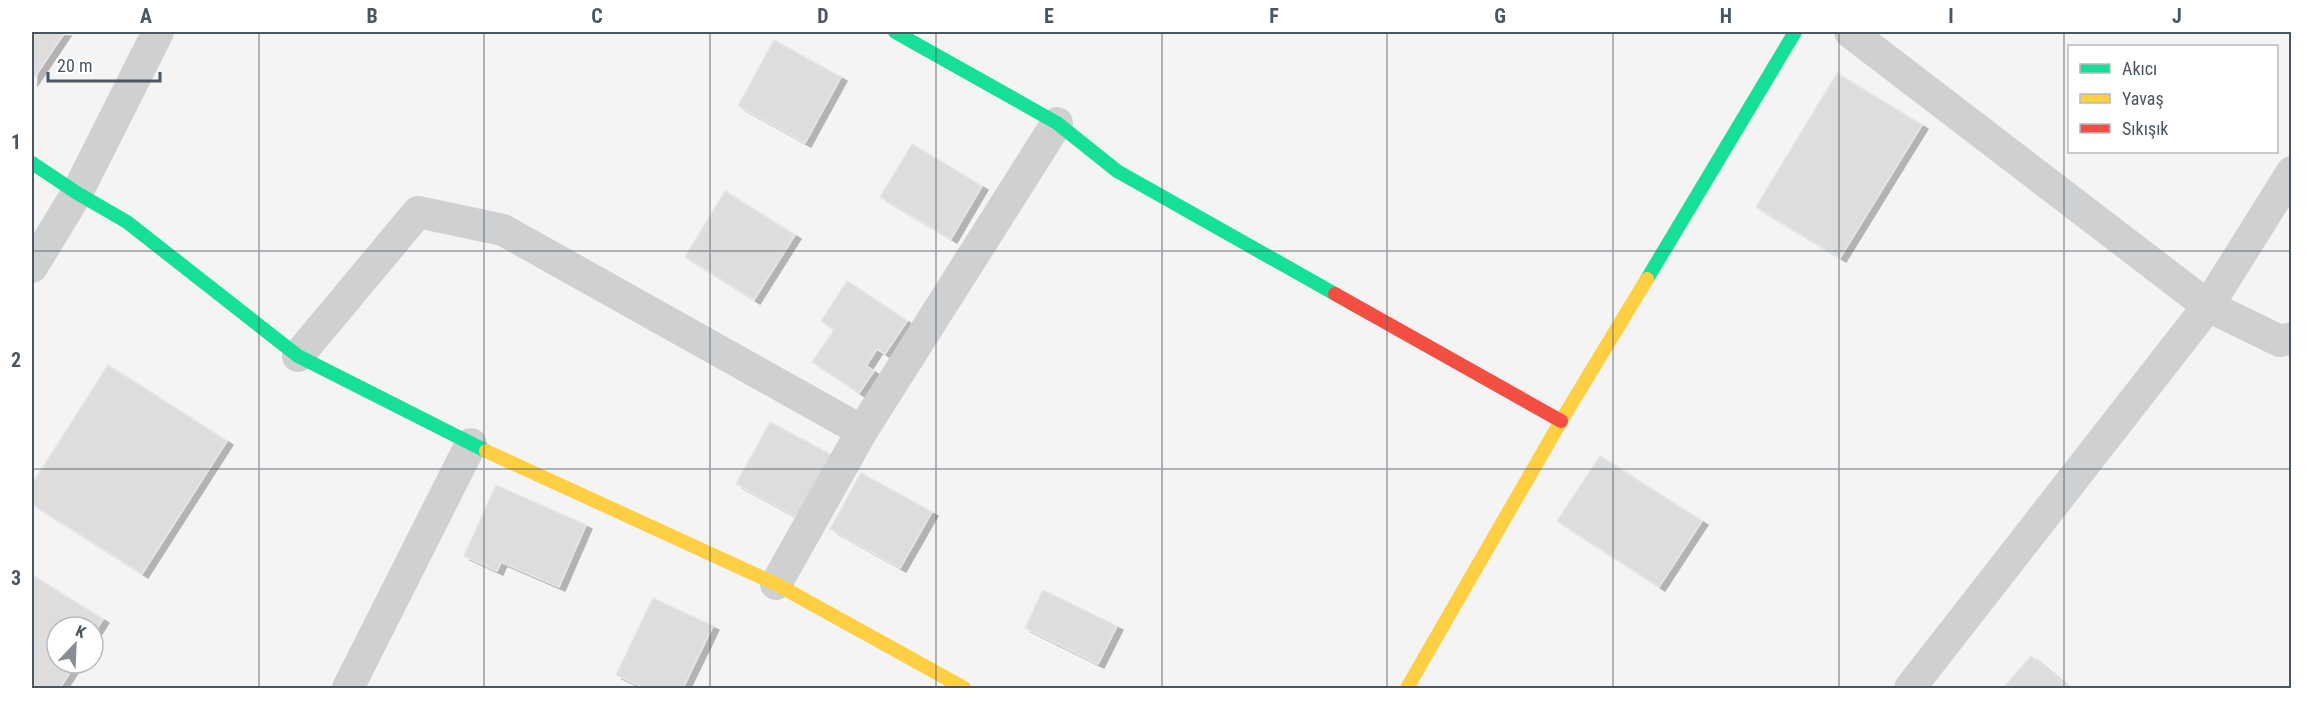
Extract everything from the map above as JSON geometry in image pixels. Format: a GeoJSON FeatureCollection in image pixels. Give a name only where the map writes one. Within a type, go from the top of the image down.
{"type":"FeatureCollection","features":[{"type":"Feature","properties":{"kind":"street"},"geometry":{"type":"LineString","coordinates":[[32,267],[76,193],[158,32]]}},
{"type":"Feature","properties":{"kind":"street"},"geometry":{"type":"LineString","coordinates":[[895,32],[1057,123],[1117,171],[1561,421]]}},
{"type":"Feature","properties":{"kind":"street"},"geometry":{"type":"LineString","coordinates":[[1407,688],[1561,421],[1795,32]]}},
{"type":"Feature","properties":{"kind":"street"},"geometry":{"type":"LineString","coordinates":[[1850,32],[2208,306],[2280,341],[2292,338]]}},
{"type":"Feature","properties":{"kind":"street"},"geometry":{"type":"LineString","coordinates":[[776,584],[862,431],[1057,123]]}},
{"type":"Feature","properties":{"kind":"street"},"geometry":{"type":"LineString","coordinates":[[32,163],[76,193],[127,222],[298,356],[471,444],[776,584],[964,688]]}},
{"type":"Feature","properties":{"kind":"street"},"geometry":{"type":"LineString","coordinates":[[1910,688],[2208,306],[2292,172]]}},
{"type":"Feature","properties":{"kind":"street"},"geometry":{"type":"LineString","coordinates":[[298,356],[418,212],[503,230],[862,431]]}},
{"type":"Feature","properties":{"kind":"street"},"geometry":{"type":"LineString","coordinates":[[348,688],[471,444]]}},
{"type":"Feature","properties":{"kind":"building"},"geometry":{"type":"Polygon","coordinates":[[[32,32],[65,32],[32,81],[32,32]]]}},
{"type":"Feature","properties":{"kind":"building"},"geometry":{"type":"Polygon","coordinates":[[[774,40],[841,77],[805,143],[738,106],[774,40]]]}},
{"type":"Feature","properties":{"kind":"building"},"geometry":{"type":"Polygon","coordinates":[[[1837,73],[1922,125],[1840,258],[1756,207],[1837,73]]]}},
{"type":"Feature","properties":{"kind":"building"},"geometry":{"type":"Polygon","coordinates":[[[912,144],[982,186],[951,239],[880,197],[912,144]]]}},
{"type":"Feature","properties":{"kind":"building"},"geometry":{"type":"Polygon","coordinates":[[[725,191],[795,235],[754,300],[685,257],[725,191]]]}},
{"type":"Feature","properties":{"kind":"building"},"geometry":{"type":"Polygon","coordinates":[[[847,281],[907,321],[885,354],[877,349],[866,366],[874,371],[859,393],[812,362],[834,330],[821,321],[847,281]]]}},
{"type":"Feature","properties":{"kind":"building"},"geometry":{"type":"Polygon","coordinates":[[[108,365],[227,441],[142,574],[32,504],[32,484],[108,365]]]}},
{"type":"Feature","properties":{"kind":"building"},"geometry":{"type":"Polygon","coordinates":[[[770,422],[832,455],[798,518],[736,484],[770,422]]]}},
{"type":"Feature","properties":{"kind":"building"},"geometry":{"type":"Polygon","coordinates":[[[1600,456],[1702,521],[1659,587],[1557,521],[1600,456]]]}},
{"type":"Feature","properties":{"kind":"building"},"geometry":{"type":"Polygon","coordinates":[[[861,473],[932,512],[900,568],[830,529],[861,473]]]}},
{"type":"Feature","properties":{"kind":"building"},"geometry":{"type":"Polygon","coordinates":[[[496,485],[586,525],[559,587],[501,562],[497,571],[464,556],[496,485]]]}},
{"type":"Feature","properties":{"kind":"building"},"geometry":{"type":"Polygon","coordinates":[[[32,575],[97,615],[45,615],[45,675],[68,675],[60,688],[32,688],[32,575]]]}},
{"type":"Feature","properties":{"kind":"building"},"geometry":{"type":"Polygon","coordinates":[[[1043,590],[1117,626],[1098,664],[1025,628],[1043,590]]]}},
{"type":"Feature","properties":{"kind":"building"},"geometry":{"type":"Polygon","coordinates":[[[653,598],[713,626],[683,688],[644,688],[616,675],[653,598]]]}},
{"type":"Feature","properties":{"kind":"building"},"geometry":{"type":"Polygon","coordinates":[[[2031,656],[2070,688],[2003,688],[2031,656]]]}},
{"type":"Feature","properties":{"kind":"traffic: fast"},"geometry":{"type":"LineString","coordinates":[[895,32],[1057,123],[1117,171],[1335,294]]}},
{"type":"Feature","properties":{"kind":"traffic: fast"},"geometry":{"type":"LineString","coordinates":[[1647,279],[1795,32]]}},
{"type":"Feature","properties":{"kind":"traffic: fast"},"geometry":{"type":"LineString","coordinates":[[32,163],[127,222],[298,356],[486,451]]}},
{"type":"Feature","properties":{"kind":"traffic: slow"},"geometry":{"type":"LineString","coordinates":[[1407,688],[1561,421],[1647,279]]}},
{"type":"Feature","properties":{"kind":"traffic: slow"},"geometry":{"type":"LineString","coordinates":[[486,451],[776,584],[964,688]]}},
{"type":"Feature","properties":{"kind":"traffic: jam"},"geometry":{"type":"LineString","coordinates":[[1335,294],[1561,421]]}}]}
